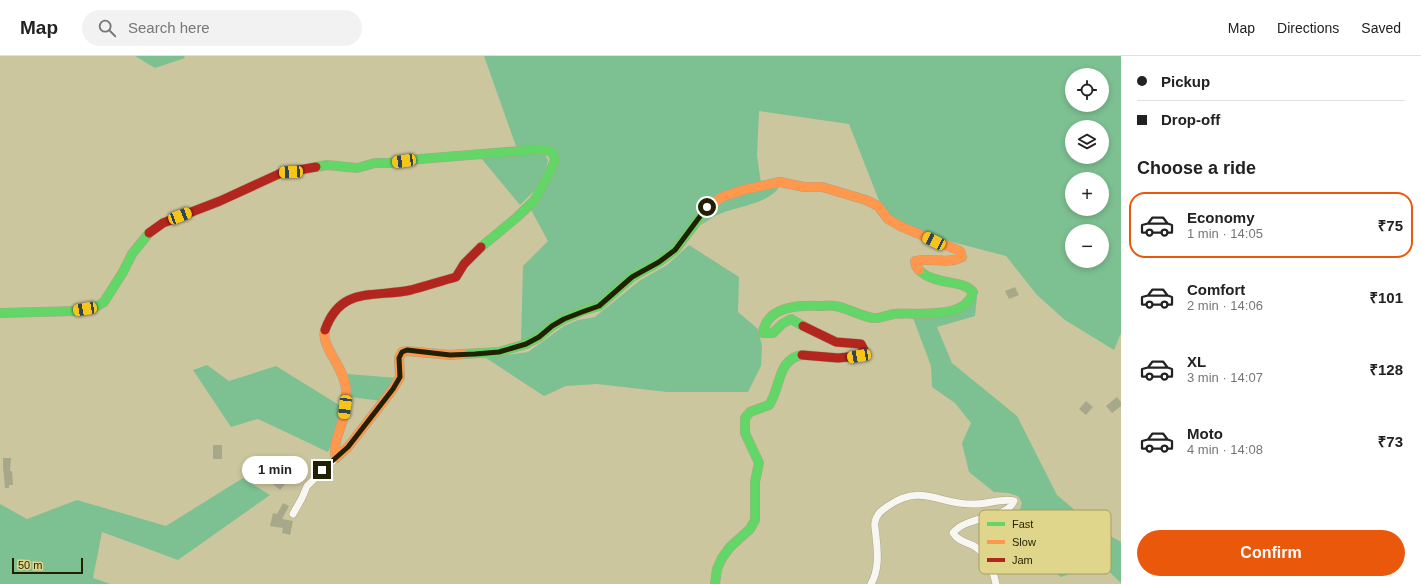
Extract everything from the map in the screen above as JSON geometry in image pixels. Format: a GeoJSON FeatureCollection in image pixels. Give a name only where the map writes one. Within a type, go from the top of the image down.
{"type":"FeatureCollection","features":[{"type":"Feature","properties":{"kind":"street"},"geometry":{"type":"LineString","coordinates":[[0,313],[76,311],[94,308],[104,302],[141,242],[151,230],[163,223],[220,201],[281,173],[327,165],[357,168],[375,163],[533,150],[546,150],[553,153],[555,160],[534,201],[476,251],[464,264],[456,277],[410,290],[359,295],[348,300],[336,309],[328,321],[324,332],[324,343],[343,374],[346,389],[343,418],[334,452],[336,458]]}},
{"type":"Feature","properties":{"kind":"street"},"geometry":{"type":"LineString","coordinates":[[293,514],[307,486],[348,447],[385,401],[400,377],[399,358],[402,352],[407,350],[450,355],[475,354],[499,352],[526,344],[539,337],[552,326],[564,319],[599,306],[632,277],[659,262],[675,250],[707,207],[722,197],[743,190],[780,182],[804,187],[822,187],[866,200],[878,206],[888,219],[902,227],[960,251],[962,257],[956,261],[944,262],[923,258],[916,260],[915,265],[921,273],[945,282],[960,284],[970,288],[973,292],[969,301],[962,307],[951,311],[893,314],[874,318],[835,306],[799,305],[787,307],[771,317],[764,326],[763,333],[773,333],[782,324],[791,319],[836,342],[861,344],[864,350],[859,356],[844,358],[795,356],[788,361],[782,370],[773,398],[768,406],[751,411],[746,417],[744,424],[746,433],[750,445],[758,457],[760,467],[756,478],[755,521],[744,536],[727,550],[720,560],[716,571],[715,584]]}},
{"type":"Feature","properties":{"kind":"street"},"geometry":{"type":"LineString","coordinates":[[871,584],[876,575],[877,545],[874,524],[878,512],[902,497],[922,495],[976,504],[1008,500],[1014,501],[1012,506],[1006,510]]}},
{"type":"Feature","properties":{"kind":"street"},"geometry":{"type":"LineString","coordinates":[[979,519],[958,527],[953,533],[956,538],[974,546],[979,550]]}},
{"type":"Feature","properties":{"kind":"street"},"geometry":{"type":"LineString","coordinates":[[994,574],[996,584]]}},
{"type":"Feature","properties":{"kind":"green space"},"geometry":{"type":"Polygon","coordinates":[[[135,56],[184,56],[185,58],[155,68],[135,56]]]}},
{"type":"Feature","properties":{"kind":"green space"},"geometry":{"type":"Polygon","coordinates":[[[484,56],[1121,56],[1121,333],[1114,350],[1065,320],[1037,295],[1006,256],[933,237],[890,216],[880,203],[849,124],[759,111],[757,156],[761,183],[722,192],[672,248],[599,303],[537,337],[521,342],[523,266],[548,241],[530,208],[556,150],[517,149],[484,56]]]}},
{"type":"Feature","properties":{"kind":"green space"},"geometry":{"type":"Polygon","coordinates":[[[538,154],[545,155],[548,160],[545,173],[538,185],[520,205],[481,158],[538,154]]]}},
{"type":"Feature","properties":{"kind":"green space"},"geometry":{"type":"Polygon","coordinates":[[[777,187],[778,189],[773,194],[758,202],[724,212],[701,225],[713,208],[727,198],[777,187]]]}},
{"type":"Feature","properties":{"kind":"green space"},"geometry":{"type":"Polygon","coordinates":[[[689,245],[739,277],[738,312],[758,329],[762,346],[761,366],[748,392],[667,392],[597,384],[566,386],[544,396],[486,358],[528,352],[564,326],[578,320],[595,317],[639,281],[667,265],[689,245]]]}},
{"type":"Feature","properties":{"kind":"green space"},"geometry":{"type":"Polygon","coordinates":[[[977,296],[975,316],[937,327],[952,363],[1017,416],[1057,495],[1075,510],[1020,510],[1022,503],[1018,496],[1008,493],[994,492],[969,472],[962,443],[971,423],[955,403],[932,387],[931,366],[913,318],[929,318],[977,296]]]}},
{"type":"Feature","properties":{"kind":"green space"},"geometry":{"type":"Polygon","coordinates":[[[207,365],[229,381],[276,366],[339,405],[340,408],[334,438],[328,452],[258,419],[231,427],[193,370],[207,365]]]}},
{"type":"Feature","properties":{"kind":"green space"},"geometry":{"type":"Polygon","coordinates":[[[348,374],[397,378],[382,401],[350,397],[348,374]]]}},
{"type":"Feature","properties":{"kind":"green space"},"geometry":{"type":"Polygon","coordinates":[[[243,478],[270,495],[178,560],[102,532],[93,578],[110,584],[0,584],[0,504],[27,519],[77,500],[166,526],[243,478]]]}},
{"type":"Feature","properties":{"kind":"green space"},"geometry":{"type":"Polygon","coordinates":[[[1111,536],[1121,542],[1121,583],[1111,573],[1111,536]]]}},
{"type":"Feature","properties":{"kind":"green space"},"geometry":{"type":"Polygon","coordinates":[[[1057,574],[1069,574],[1061,577],[1057,574]]]}},
{"type":"Feature","properties":{"kind":"building"},"geometry":{"type":"Polygon","coordinates":[[[1015,287],[1019,295],[1009,299],[1005,291],[1015,287]]]}},
{"type":"Feature","properties":{"kind":"building"},"geometry":{"type":"Polygon","coordinates":[[[1117,397],[1121,402],[1121,406],[1112,413],[1106,406],[1117,397]]]}},
{"type":"Feature","properties":{"kind":"building"},"geometry":{"type":"Polygon","coordinates":[[[1086,401],[1093,407],[1086,415],[1079,409],[1086,401]]]}},
{"type":"Feature","properties":{"kind":"building"},"geometry":{"type":"Polygon","coordinates":[[[213,445],[222,445],[222,459],[213,459],[213,445]]]}},
{"type":"Feature","properties":{"kind":"building"},"geometry":{"type":"Polygon","coordinates":[[[3,458],[11,458],[10,471],[12,471],[13,485],[9,485],[9,488],[5,488],[3,458]]]}},
{"type":"Feature","properties":{"kind":"building"},"geometry":{"type":"Polygon","coordinates":[[[287,463],[292,468],[286,475],[280,470],[287,463]]]}},
{"type":"Feature","properties":{"kind":"building"},"geometry":{"type":"Polygon","coordinates":[[[281,475],[288,481],[280,490],[273,484],[281,475]]]}},
{"type":"Feature","properties":{"kind":"building"},"geometry":{"type":"Polygon","coordinates":[[[283,503],[289,506],[282,519],[293,521],[290,535],[282,533],[283,528],[270,526],[273,513],[277,514],[283,503]]]}},
{"type":"Feature","properties":{"kind":"traffic: fast"},"geometry":{"type":"LineString","coordinates":[[316,167],[327,165],[357,168],[375,163],[533,150],[546,150],[553,153],[555,160],[534,201],[481,247]]}},
{"type":"Feature","properties":{"kind":"traffic: fast"},"geometry":{"type":"LineString","coordinates":[[463,354],[499,352],[526,344],[539,337],[552,326],[564,319],[582,311],[599,306],[632,277],[659,262],[675,250],[707,208]]}},
{"type":"Feature","properties":{"kind":"traffic: fast"},"geometry":{"type":"LineString","coordinates":[[0,313],[76,311],[94,308],[104,302],[123,272],[132,254],[149,233]]}},
{"type":"Feature","properties":{"kind":"traffic: fast"},"geometry":{"type":"LineString","coordinates":[[803,326],[791,319],[782,324],[773,333],[763,333],[770,317],[777,312],[793,307],[833,306],[845,308],[868,317],[875,318],[894,314],[934,313],[955,310],[963,306],[971,297],[973,292],[963,285],[940,281],[919,270]]}},
{"type":"Feature","properties":{"kind":"traffic: fast"},"geometry":{"type":"LineString","coordinates":[[715,584],[717,569],[722,558],[730,547],[750,529],[755,520],[755,482],[759,463],[745,433],[745,418],[750,412],[769,405],[784,368],[788,362],[802,355]]}},
{"type":"Feature","properties":{"kind":"traffic: slow"},"geometry":{"type":"LineString","coordinates":[[707,208],[722,197],[743,190],[780,182],[804,187],[822,187],[866,200],[878,206],[888,219],[902,227],[960,251],[962,257],[956,259],[945,261],[915,261],[919,270]]}},
{"type":"Feature","properties":{"kind":"traffic: slow"},"geometry":{"type":"LineString","coordinates":[[325,330],[324,336],[326,343],[342,373],[346,389],[344,415],[335,449],[336,458],[348,447],[393,389],[400,377],[399,358],[402,352],[407,351],[450,355],[463,354]]}},
{"type":"Feature","properties":{"kind":"traffic: jam"},"geometry":{"type":"LineString","coordinates":[[149,233],[163,223],[220,201],[281,173],[316,167]]}},
{"type":"Feature","properties":{"kind":"traffic: jam"},"geometry":{"type":"LineString","coordinates":[[325,330],[332,316],[340,306],[350,300],[360,296],[372,294],[411,290],[456,277],[464,264],[481,247]]}},
{"type":"Feature","properties":{"kind":"traffic: jam"},"geometry":{"type":"LineString","coordinates":[[802,355],[838,358],[859,356],[864,350],[861,344],[836,342],[803,326]]}},
{"type":"Feature","properties":{"kind":"route"},"geometry":{"type":"LineString","coordinates":[[322,470],[348,447],[385,401],[400,377],[399,358],[402,352],[407,350],[450,355],[475,354],[499,352],[526,344],[539,337],[552,326],[564,319],[599,306],[622,288],[632,277],[659,262],[675,250],[707,207]]}}]}
